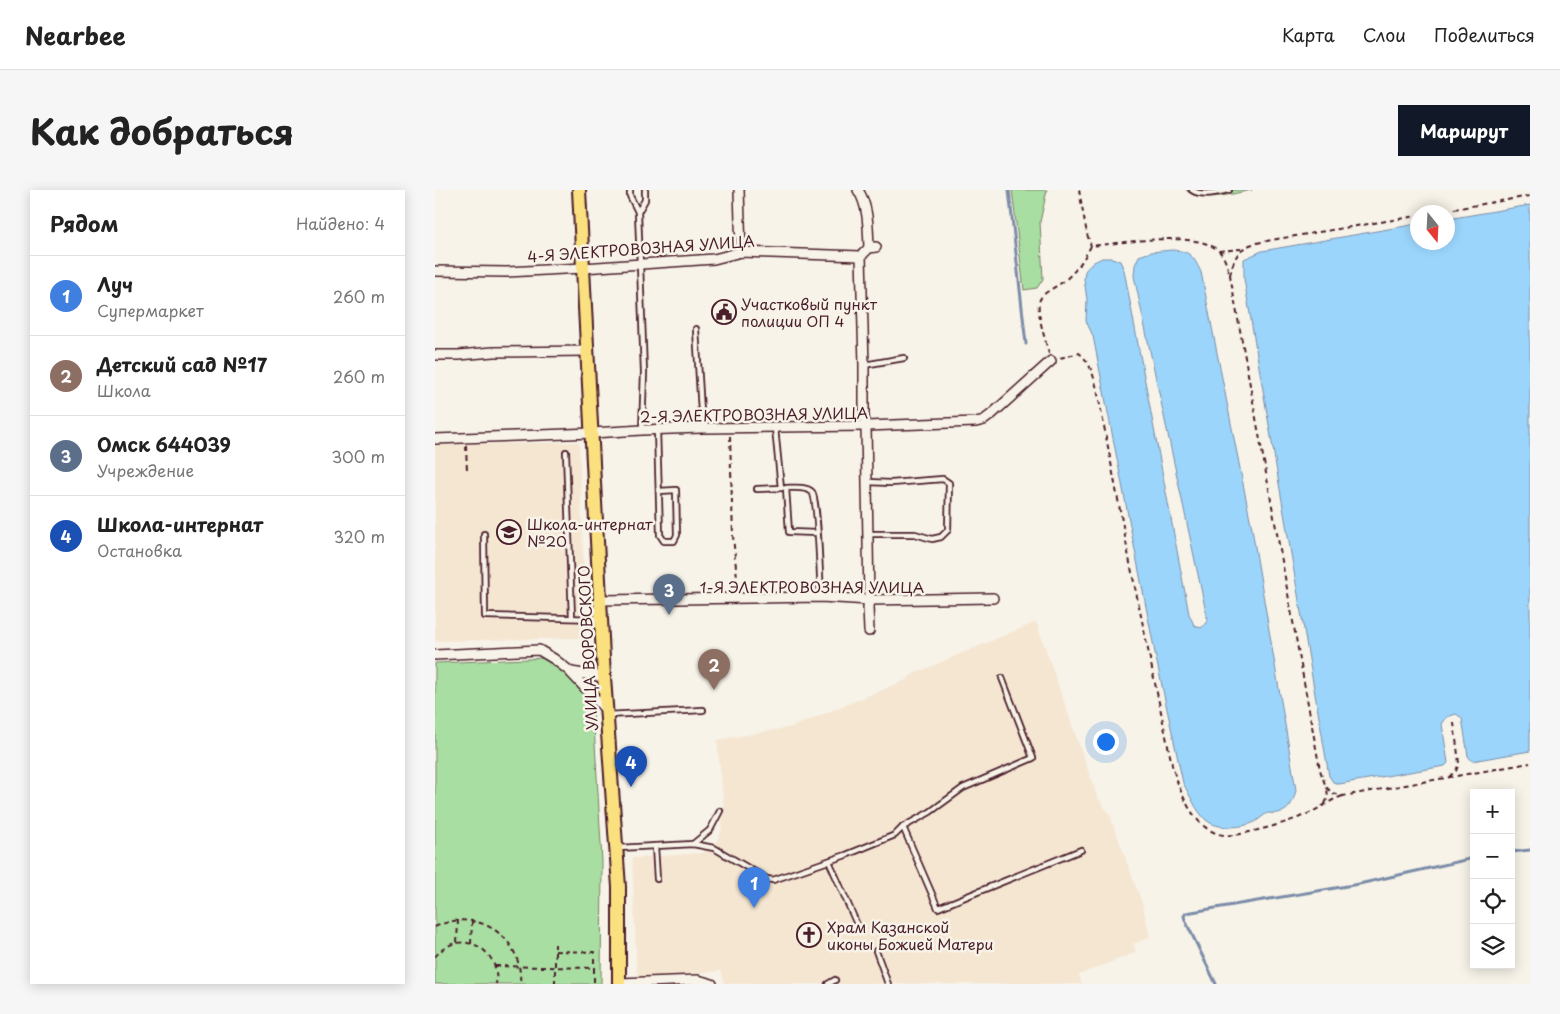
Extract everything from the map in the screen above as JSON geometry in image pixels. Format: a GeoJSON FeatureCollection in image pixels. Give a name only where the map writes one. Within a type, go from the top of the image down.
{"type":"FeatureCollection","features":[{"type":"Feature","properties":{"kind":"main road","name":"УЛИЦА ВОРОВСКОГО"},"geometry":{"type":"LineString","coordinates":[[579,190],[604,677],[620,922],[619,984]]}},
{"type":"Feature","properties":{"kind":"street"},"geometry":{"type":"LineString","coordinates":[[739,190],[741,252]]}},
{"type":"Feature","properties":{"kind":"street"},"geometry":{"type":"LineString","coordinates":[[858,190],[863,197],[873,248],[861,256],[869,631]]}},
{"type":"Feature","properties":{"kind":"street","name":"4-Я ЭЛЕКТРОВОЗНАЯ УЛИЦА"},"geometry":{"type":"LineString","coordinates":[[435,272],[507,272],[583,268],[714,259],[741,252],[861,256]]}},
{"type":"Feature","properties":{"kind":"street"},"geometry":{"type":"LineString","coordinates":[[435,355],[588,351]]}},
{"type":"Feature","properties":{"kind":"street","name":"2-Я ЭЛЕКТРОВОЗНАЯ УЛИЦА"},"geometry":{"type":"LineString","coordinates":[[435,439],[592,434],[657,429],[965,424],[984,420],[1051,361]]}},
{"type":"Feature","properties":{"kind":"street","name":"1-Я ЭЛЕКТРОВОЗНАЯ УЛИЦА"},"geometry":{"type":"LineString","coordinates":[[601,600],[821,597],[869,600],[993,598]]}},
{"type":"Feature","properties":{"kind":"street"},"geometry":{"type":"LineString","coordinates":[[435,655],[539,650],[571,672],[607,712]]}},
{"type":"Feature","properties":{"kind":"street"},"geometry":{"type":"LineString","coordinates":[[571,672],[604,677]]}},
{"type":"Feature","properties":{"kind":"street"},"geometry":{"type":"LineString","coordinates":[[619,984],[698,980],[712,984]]}},
{"type":"Feature","properties":{"kind":"lane"},"geometry":{"type":"LineString","coordinates":[[630,190],[630,196],[638,212],[641,264],[644,372],[642,430]]}},
{"type":"Feature","properties":{"kind":"lane"},"geometry":{"type":"LineString","coordinates":[[638,212],[645,200],[645,190]]}},
{"type":"Feature","properties":{"kind":"lane"},"geometry":{"type":"LineString","coordinates":[[1192,190],[1196,193],[1204,194],[1229,190]]}},
{"type":"Feature","properties":{"kind":"lane"},"geometry":{"type":"LineString","coordinates":[[697,328],[702,428]]}},
{"type":"Feature","properties":{"kind":"lane"},"geometry":{"type":"LineString","coordinates":[[864,365],[904,358]]}},
{"type":"Feature","properties":{"kind":"lane"},"geometry":{"type":"LineString","coordinates":[[775,426],[789,532],[817,533]]}},
{"type":"Feature","properties":{"kind":"lane"},"geometry":{"type":"LineString","coordinates":[[657,429],[660,535],[664,541],[674,540],[677,535],[676,490],[659,491]]}},
{"type":"Feature","properties":{"kind":"lane"},"geometry":{"type":"LineString","coordinates":[[566,452],[572,618]]}},
{"type":"Feature","properties":{"kind":"lane"},"geometry":{"type":"LineString","coordinates":[[867,482],[891,483],[943,479],[949,483],[948,530],[941,538],[932,539],[915,534],[868,534]]}},
{"type":"Feature","properties":{"kind":"lane"},"geometry":{"type":"LineString","coordinates":[[757,489],[783,488],[811,491],[815,498],[821,597]]}},
{"type":"Feature","properties":{"kind":"lane"},"geometry":{"type":"LineString","coordinates":[[485,534],[485,616],[601,619]]}},
{"type":"Feature","properties":{"kind":"lane"},"geometry":{"type":"LineString","coordinates":[[616,848],[693,844],[715,848],[767,879],[773,880],[829,861],[895,835],[963,788],[1033,758],[1002,678]]}},
{"type":"Feature","properties":{"kind":"lane"},"geometry":{"type":"LineString","coordinates":[[607,712],[703,710]]}},
{"type":"Feature","properties":{"kind":"lane"},"geometry":{"type":"LineString","coordinates":[[693,844],[710,830],[720,811]]}},
{"type":"Feature","properties":{"kind":"lane"},"geometry":{"type":"LineString","coordinates":[[903,828],[938,908],[1081,850]]}},
{"type":"Feature","properties":{"kind":"lane"},"geometry":{"type":"LineString","coordinates":[[655,846],[657,879]]}},
{"type":"Feature","properties":{"kind":"lane"},"geometry":{"type":"LineString","coordinates":[[829,861],[859,929]]}},
{"type":"Feature","properties":{"kind":"lane"},"geometry":{"type":"LineString","coordinates":[[876,951],[888,984]]}},
{"type":"Feature","properties":{"kind":"lane"},"geometry":{"type":"LineString","coordinates":[[828,984],[835,980]]}},
{"type":"Feature","properties":{"kind":"path"},"geometry":{"type":"LineString","coordinates":[[1079,190],[1091,246],[1084,260],[1070,275],[1041,298],[1039,302],[1043,331],[1051,361],[1079,353],[1089,364],[1097,389],[1163,726],[1177,782],[1183,798],[1195,816],[1203,826],[1213,832],[1224,835],[1237,834],[1272,826],[1305,815],[1343,796],[1530,763]]}},
{"type":"Feature","properties":{"kind":"path"},"geometry":{"type":"LineString","coordinates":[[1455,209],[1530,196]]}},
{"type":"Feature","properties":{"kind":"path"},"geometry":{"type":"LineString","coordinates":[[1219,251],[1241,249],[1277,238],[1410,217]]}},
{"type":"Feature","properties":{"kind":"path"},"geometry":{"type":"LineString","coordinates":[[1091,246],[1185,239],[1207,244],[1219,251],[1225,260],[1230,275],[1303,684],[1320,770],[1328,797],[1325,804]]}},
{"type":"Feature","properties":{"kind":"path"},"geometry":{"type":"LineString","coordinates":[[1230,275],[1233,260],[1241,249]]}},
{"type":"Feature","properties":{"kind":"path"},"geometry":{"type":"LineString","coordinates":[[729,427],[733,536],[738,598]]}},
{"type":"Feature","properties":{"kind":"path"},"geometry":{"type":"LineString","coordinates":[[466,438],[467,471]]}},
{"type":"Feature","properties":{"kind":"path"},"geometry":{"type":"LineString","coordinates":[[1449,777],[1459,763],[1455,723]]}},
{"type":"Feature","properties":{"kind":"path"},"geometry":{"type":"LineString","coordinates":[[1326,787],[1332,793],[1343,796]]}},
{"type":"Feature","properties":{"kind":"path"},"geometry":{"type":"LineString","coordinates":[[457,943],[458,920]]}},
{"type":"Feature","properties":{"kind":"path"},"geometry":{"type":"LineString","coordinates":[[435,927],[449,921],[458,920],[472,920],[489,926],[503,936],[513,950],[519,967],[520,984]]}},
{"type":"Feature","properties":{"kind":"path"},"geometry":{"type":"LineString","coordinates":[[471,944],[472,920]]}},
{"type":"Feature","properties":{"kind":"path"},"geometry":{"type":"LineString","coordinates":[[435,957],[446,947],[457,943],[471,944],[486,952],[495,966],[496,984]]}},
{"type":"Feature","properties":{"kind":"path"},"geometry":{"type":"LineString","coordinates":[[555,944],[555,984]]}},
{"type":"Feature","properties":{"kind":"path"},"geometry":{"type":"LineString","coordinates":[[555,951],[594,952],[593,984]]}},
{"type":"Feature","properties":{"kind":"path"},"geometry":{"type":"LineString","coordinates":[[495,966],[594,968]]}},
{"type":"Feature","properties":{"kind":"shaded area","name":"Школа-интернат №20"},"geometry":{"type":"Polygon","coordinates":[[[579,442],[586,638],[435,641],[435,445],[579,442]]]}},
{"type":"Feature","properties":{"kind":"shaded area"},"geometry":{"type":"Polygon","coordinates":[[[1036,622],[1097,796],[1110,816],[1142,903],[1150,937],[1133,944],[1136,952],[1079,975],[1082,984],[725,984],[721,971],[637,979],[632,858],[703,853],[715,845],[721,832],[724,807],[717,740],[792,727],[906,680],[913,674],[1036,622]]]}},
{"type":"Feature","properties":{"kind":"green space"},"geometry":{"type":"Polygon","coordinates":[[[1012,190],[1047,190],[1040,222],[1043,279],[1037,288],[1024,290],[1012,190]]]}},
{"type":"Feature","properties":{"kind":"green space"},"geometry":{"type":"Polygon","coordinates":[[[1186,190],[1252,190],[1208,197],[1192,194],[1186,190]]]}},
{"type":"Feature","properties":{"kind":"green space"},"geometry":{"type":"Polygon","coordinates":[[[541,658],[554,662],[573,681],[593,709],[602,861],[601,984],[435,984],[435,663],[541,658]]]}},
{"type":"Feature","properties":{"kind":"water"},"geometry":{"type":"Polygon","coordinates":[[[1530,205],[1530,751],[1472,761],[1468,756],[1462,718],[1456,714],[1447,717],[1442,724],[1448,763],[1445,766],[1339,784],[1333,782],[1329,776],[1244,279],[1244,259],[1262,251],[1410,225],[1410,250],[1455,250],[1455,218],[1530,205]]]}},
{"type":"Feature","properties":{"kind":"water"},"geometry":{"type":"Polygon","coordinates":[[[1172,250],[1191,255],[1201,272],[1252,529],[1296,790],[1293,801],[1288,809],[1279,813],[1267,813],[1255,822],[1237,827],[1223,827],[1206,820],[1196,808],[1183,783],[1156,658],[1093,336],[1086,321],[1085,271],[1092,263],[1102,258],[1112,258],[1120,261],[1124,270],[1189,614],[1194,625],[1201,628],[1207,623],[1206,612],[1134,276],[1135,265],[1139,256],[1151,252],[1172,250]]]}},
{"type":"Feature","properties":{"kind":"waterway"},"geometry":{"type":"LineString","coordinates":[[1009,190],[1026,344]]}},
{"type":"Feature","properties":{"kind":"waterway"},"geometry":{"type":"LineString","coordinates":[[1515,852],[1530,850]]}},
{"type":"Feature","properties":{"kind":"waterway"},"geometry":{"type":"LineString","coordinates":[[1216,984],[1185,920],[1184,916],[1186,913],[1359,884],[1470,859]]}},
{"type":"Feature","properties":{"kind":"place","name":"Участковый пункт полиции ОП 4"},"geometry":{"type":"Point","coordinates":[724,312]}},
{"type":"Feature","properties":{"kind":"place","name":"Школа-интернат №20"},"geometry":{"type":"Point","coordinates":[509,532]}},
{"type":"Feature","properties":{"kind":"place","name":"Омск 644039"},"geometry":{"type":"Point","coordinates":[669,615]}},
{"type":"Feature","properties":{"kind":"place","name":"Детский сад №17"},"geometry":{"type":"Point","coordinates":[714,690]}},
{"type":"Feature","properties":{"kind":"place","name":"Школа-интернат"},"geometry":{"type":"Point","coordinates":[631,787]}},
{"type":"Feature","properties":{"kind":"place","name":"Луч"},"geometry":{"type":"Point","coordinates":[754,908]}},
{"type":"Feature","properties":{"kind":"place","name":"Храм Казанской иконы Божией Матери"},"geometry":{"type":"Point","coordinates":[809,935]}}]}
